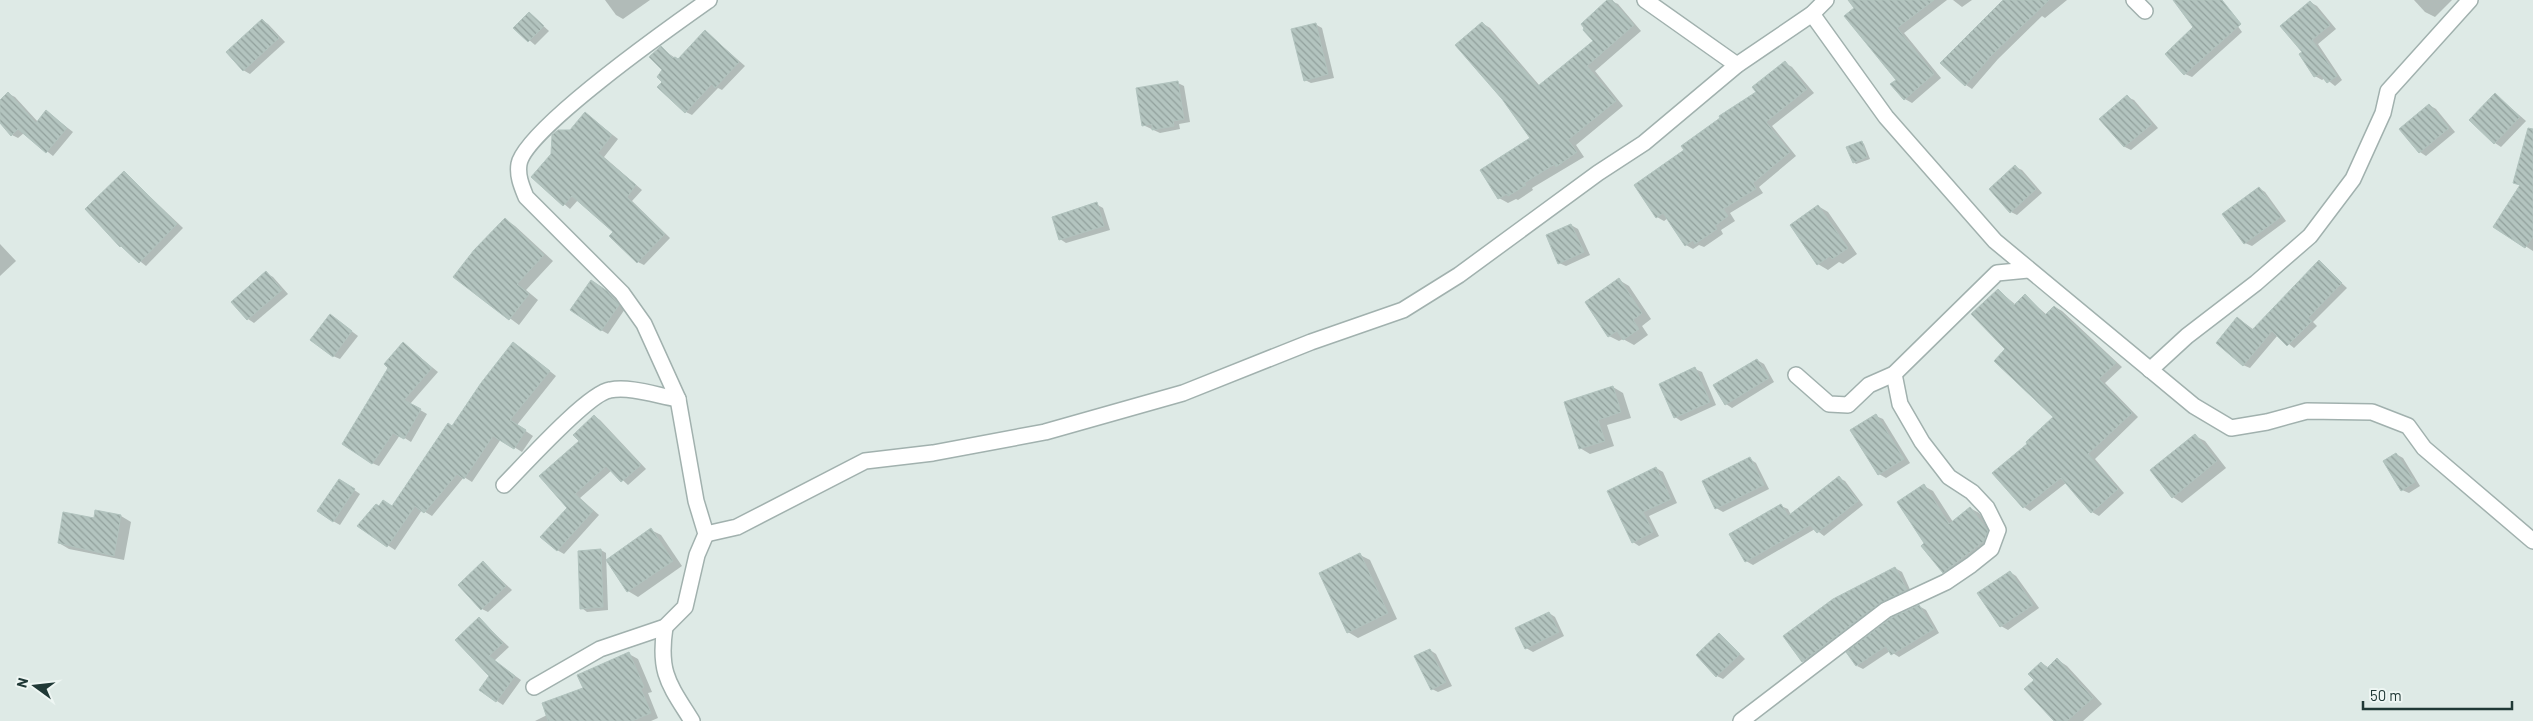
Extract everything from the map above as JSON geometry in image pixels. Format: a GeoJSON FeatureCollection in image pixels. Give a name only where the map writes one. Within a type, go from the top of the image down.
{"type":"FeatureCollection","features":[{"type":"Feature","properties":{"kind":"street"},"geometry":{"type":"LineString","coordinates":[[534,687],[600,649],[665,627],[685,607],[697,555],[706,534],[696,501],[678,399],[644,324],[622,293],[526,197],[519,180],[519,163],[532,140],[588,90],[657,35],[709,0]]}},
{"type":"Feature","properties":{"kind":"street"},"geometry":{"type":"LineString","coordinates":[[1645,0],[1736,65]]}},
{"type":"Feature","properties":{"kind":"street"},"geometry":{"type":"LineString","coordinates":[[706,534],[736,527],[864,461],[933,453],[1045,432],[1184,392],[1311,342],[1403,310],[1459,275],[1598,173],[1644,143],[1736,65],[1812,14],[1826,0]]}},
{"type":"Feature","properties":{"kind":"street"},"geometry":{"type":"LineString","coordinates":[[2134,0],[2145,11]]}},
{"type":"Feature","properties":{"kind":"street"},"geometry":{"type":"LineString","coordinates":[[2150,370],[2187,336],[2256,283],[2310,236],[2353,179],[2383,113],[2388,91],[2470,0]]}},
{"type":"Feature","properties":{"kind":"street"},"geometry":{"type":"LineString","coordinates":[[1812,14],[1886,117],[1995,241],[2194,406],[2231,428],[2267,422],[2307,411],[2372,412],[2408,426],[2424,448],[2533,541]]}},
{"type":"Feature","properties":{"kind":"street"},"geometry":{"type":"LineString","coordinates":[[1995,241],[1997,273]]}},
{"type":"Feature","properties":{"kind":"street"},"geometry":{"type":"LineString","coordinates":[[1796,375],[1829,404],[1848,404],[1869,385],[1894,374],[1997,273],[2028,270]]}},
{"type":"Feature","properties":{"kind":"street"},"geometry":{"type":"LineString","coordinates":[[1741,721],[1886,610],[1946,582],[1991,548],[1998,530],[1987,508],[1972,492],[1949,478],[1922,442],[1900,404],[1894,374]]}},
{"type":"Feature","properties":{"kind":"street"},"geometry":{"type":"LineString","coordinates":[[504,485],[577,411],[608,390],[631,391],[678,399]]}},
{"type":"Feature","properties":{"kind":"street"},"geometry":{"type":"LineString","coordinates":[[665,627],[662,650],[666,680],[692,721]]}},
{"type":"Feature","properties":{"kind":"building"},"geometry":{"type":"Polygon","coordinates":[[[1607,0],[1612,0],[1634,25],[1587,66],[1616,101],[1568,140],[1577,152],[1556,167],[1555,164],[1524,183],[1526,185],[1508,196],[1507,194],[1498,199],[1480,170],[1530,138],[1502,99],[1455,45],[1482,22],[1538,86],[1593,41],[1583,30],[1584,28],[1581,24],[1607,0]]]}},
{"type":"Feature","properties":{"kind":"building"},"geometry":{"type":"Polygon","coordinates":[[[1848,0],[1934,0],[1897,28],[1934,74],[1904,100],[1890,84],[1896,80],[1844,16],[1854,8],[1848,0]]]}},
{"type":"Feature","properties":{"kind":"building"},"geometry":{"type":"Polygon","coordinates":[[[2003,0],[2049,0],[1991,56],[1965,86],[1940,63],[2003,0]]]}},
{"type":"Feature","properties":{"kind":"building"},"geometry":{"type":"Polygon","coordinates":[[[2173,0],[2222,0],[2241,24],[2184,75],[2165,54],[2193,27],[2173,0]]]}},
{"type":"Feature","properties":{"kind":"building"},"geometry":{"type":"Polygon","coordinates":[[[2310,1],[2330,25],[2312,40],[2337,76],[2327,83],[2320,74],[2314,77],[2299,54],[2302,52],[2280,26],[2310,1]]]}},
{"type":"Feature","properties":{"kind":"building"},"geometry":{"type":"Polygon","coordinates":[[[529,12],[544,26],[528,42],[513,28],[529,12]]]}},
{"type":"Feature","properties":{"kind":"building"},"geometry":{"type":"Polygon","coordinates":[[[262,19],[279,38],[243,71],[226,52],[262,19]]]}},
{"type":"Feature","properties":{"kind":"building"},"geometry":{"type":"Polygon","coordinates":[[[1316,23],[1328,74],[1304,81],[1291,29],[1316,23]]]}},
{"type":"Feature","properties":{"kind":"building"},"geometry":{"type":"Polygon","coordinates":[[[705,30],[739,62],[715,88],[712,84],[685,113],[657,87],[662,82],[657,77],[662,70],[649,57],[661,46],[673,58],[678,59],[705,30]]]}},
{"type":"Feature","properties":{"kind":"building"},"geometry":{"type":"Polygon","coordinates":[[[1785,61],[1807,89],[1766,122],[1790,152],[1753,183],[1756,189],[1723,209],[1728,216],[1715,226],[1717,229],[1695,244],[1693,240],[1685,246],[1663,213],[1656,218],[1634,185],[1684,150],[1681,146],[1720,118],[1719,116],[1756,92],[1752,87],[1785,61]]]}},
{"type":"Feature","properties":{"kind":"building"},"geometry":{"type":"Polygon","coordinates":[[[1178,81],[1184,119],[1173,121],[1174,126],[1152,130],[1152,124],[1142,126],[1136,88],[1178,81]]]}},
{"type":"Feature","properties":{"kind":"building"},"geometry":{"type":"Polygon","coordinates":[[[8,92],[36,123],[46,110],[67,128],[46,153],[18,129],[11,136],[0,123],[0,100],[8,92]]]}},
{"type":"Feature","properties":{"kind":"building"},"geometry":{"type":"Polygon","coordinates":[[[2495,93],[2520,117],[2494,144],[2469,120],[2495,93]]]}},
{"type":"Feature","properties":{"kind":"building"},"geometry":{"type":"Polygon","coordinates":[[[2127,95],[2152,124],[2124,147],[2099,119],[2127,95]]]}},
{"type":"Feature","properties":{"kind":"building"},"geometry":{"type":"Polygon","coordinates":[[[2429,104],[2449,128],[2419,153],[2399,129],[2429,104]]]}},
{"type":"Feature","properties":{"kind":"building"},"geometry":{"type":"Polygon","coordinates":[[[585,112],[612,135],[598,153],[636,185],[627,197],[665,234],[637,263],[609,236],[613,232],[572,196],[563,206],[531,177],[551,154],[552,135],[558,130],[570,130],[585,112]]]}},
{"type":"Feature","properties":{"kind":"building"},"geometry":{"type":"Polygon","coordinates":[[[2528,128],[2533,129],[2533,237],[2525,248],[2493,227],[2520,185],[2513,183],[2528,128]]]}},
{"type":"Feature","properties":{"kind":"building"},"geometry":{"type":"Polygon","coordinates":[[[1862,141],[1867,157],[1853,163],[1846,147],[1862,141]]]}},
{"type":"Feature","properties":{"kind":"building"},"geometry":{"type":"Polygon","coordinates":[[[2015,165],[2036,189],[2010,213],[1989,189],[2015,165]]]}},
{"type":"Feature","properties":{"kind":"building"},"geometry":{"type":"Polygon","coordinates":[[[124,171],[177,224],[139,263],[120,247],[85,209],[124,171]]]}},
{"type":"Feature","properties":{"kind":"building"},"geometry":{"type":"Polygon","coordinates":[[[2259,187],[2281,217],[2244,244],[2222,214],[2259,187]]]}},
{"type":"Feature","properties":{"kind":"building"},"geometry":{"type":"Polygon","coordinates":[[[1097,202],[1104,226],[1059,240],[1052,217],[1097,202]]]}},
{"type":"Feature","properties":{"kind":"building"},"geometry":{"type":"Polygon","coordinates":[[[1818,205],[1848,248],[1832,259],[1830,256],[1817,265],[1790,225],[1818,205]]]}},
{"type":"Feature","properties":{"kind":"building"},"geometry":{"type":"Polygon","coordinates":[[[505,218],[544,255],[517,284],[529,294],[509,320],[453,277],[474,250],[505,218]]]}},
{"type":"Feature","properties":{"kind":"building"},"geometry":{"type":"Polygon","coordinates":[[[1571,224],[1584,252],[1558,264],[1546,235],[1571,224]]]}},
{"type":"Feature","properties":{"kind":"building"},"geometry":{"type":"Polygon","coordinates":[[[2319,260],[2342,283],[2308,318],[2312,321],[2287,346],[2272,331],[2243,366],[2216,343],[2237,317],[2252,330],[2319,260]]]}},
{"type":"Feature","properties":{"kind":"building"},"geometry":{"type":"Polygon","coordinates":[[[266,271],[282,290],[247,320],[231,302],[266,271]]]}},
{"type":"Feature","properties":{"kind":"building"},"geometry":{"type":"Polygon","coordinates":[[[1619,278],[1642,313],[1633,320],[1639,329],[1623,340],[1617,331],[1608,337],[1585,302],[1619,278]]]}},
{"type":"Feature","properties":{"kind":"building"},"geometry":{"type":"Polygon","coordinates":[[[591,280],[607,291],[619,305],[601,331],[570,310],[591,280]]]}},
{"type":"Feature","properties":{"kind":"building"},"geometry":{"type":"Polygon","coordinates":[[[1998,289],[2014,305],[2025,294],[2045,315],[2054,306],[2116,363],[2099,379],[2132,413],[2088,454],[2118,489],[2091,513],[2061,478],[2023,508],[1992,473],[2027,444],[2026,442],[2053,417],[1994,361],[2005,349],[1971,314],[1998,289]]]}},
{"type":"Feature","properties":{"kind":"building"},"geometry":{"type":"Polygon","coordinates":[[[330,314],[352,331],[333,357],[310,340],[330,314]]]}},
{"type":"Feature","properties":{"kind":"building"},"geometry":{"type":"Polygon","coordinates":[[[403,342],[432,368],[404,400],[421,409],[404,439],[393,433],[372,464],[342,444],[388,368],[384,364],[403,342]]]}},
{"type":"Feature","properties":{"kind":"building"},"geometry":{"type":"Polygon","coordinates":[[[513,342],[550,371],[510,420],[526,430],[514,449],[493,436],[464,479],[457,474],[424,513],[415,506],[387,547],[357,526],[376,504],[379,506],[383,500],[392,506],[448,423],[452,426],[481,383],[513,342]]]}},
{"type":"Feature","properties":{"kind":"building"},"geometry":{"type":"Polygon","coordinates":[[[1757,359],[1769,378],[1725,405],[1713,385],[1757,359]]]}},
{"type":"Feature","properties":{"kind":"building"},"geometry":{"type":"Polygon","coordinates":[[[1695,367],[1710,402],[1674,418],[1659,384],[1695,367]]]}},
{"type":"Feature","properties":{"kind":"building"},"geometry":{"type":"Polygon","coordinates":[[[1613,386],[1621,412],[1598,420],[1605,441],[1579,449],[1564,402],[1613,386]]]}},
{"type":"Feature","properties":{"kind":"building"},"geometry":{"type":"Polygon","coordinates":[[[1876,414],[1904,459],[1878,475],[1850,430],[1876,414]]]}},
{"type":"Feature","properties":{"kind":"building"},"geometry":{"type":"Polygon","coordinates":[[[594,415],[641,465],[621,482],[606,466],[575,494],[593,511],[557,551],[540,537],[567,508],[539,476],[579,441],[573,435],[594,415]]]}},
{"type":"Feature","properties":{"kind":"building"},"geometry":{"type":"Polygon","coordinates":[[[2195,434],[2217,461],[2172,498],[2150,470],[2195,434]]]}},
{"type":"Feature","properties":{"kind":"building"},"geometry":{"type":"Polygon","coordinates":[[[2396,453],[2415,482],[2401,491],[2383,461],[2396,453]]]}},
{"type":"Feature","properties":{"kind":"building"},"geometry":{"type":"Polygon","coordinates":[[[1750,457],[1764,485],[1715,509],[1702,481],[1750,457]]]}},
{"type":"Feature","properties":{"kind":"building"},"geometry":{"type":"Polygon","coordinates":[[[1656,467],[1671,499],[1643,512],[1653,532],[1632,543],[1607,491],[1656,467]]]}},
{"type":"Feature","properties":{"kind":"building"},"geometry":{"type":"Polygon","coordinates":[[[1839,476],[1858,501],[1817,533],[1810,525],[1745,562],[1729,534],[1781,504],[1788,516],[1839,476]]]}},
{"type":"Feature","properties":{"kind":"building"},"geometry":{"type":"Polygon","coordinates":[[[339,479],[355,489],[333,522],[317,511],[339,479]]]}},
{"type":"Feature","properties":{"kind":"building"},"geometry":{"type":"Polygon","coordinates":[[[1924,484],[1949,524],[1970,507],[1988,531],[1984,541],[1943,573],[1921,546],[1924,543],[1897,502],[1924,484]]]}},
{"type":"Feature","properties":{"kind":"building"},"geometry":{"type":"Polygon","coordinates":[[[95,510],[121,515],[114,556],[58,543],[63,512],[94,518],[95,510]]]}},
{"type":"Feature","properties":{"kind":"building"},"geometry":{"type":"Polygon","coordinates":[[[651,528],[673,561],[627,592],[606,560],[651,528]]]}},
{"type":"Feature","properties":{"kind":"building"},"geometry":{"type":"Polygon","coordinates":[[[601,549],[603,607],[580,609],[578,551],[601,549]]]}},
{"type":"Feature","properties":{"kind":"building"},"geometry":{"type":"Polygon","coordinates":[[[1360,553],[1388,613],[1347,633],[1319,573],[1360,553]]]}},
{"type":"Feature","properties":{"kind":"building"},"geometry":{"type":"Polygon","coordinates":[[[483,561],[506,586],[481,610],[458,585],[483,561]]]}},
{"type":"Feature","properties":{"kind":"building"},"geometry":{"type":"Polygon","coordinates":[[[1895,567],[1907,590],[1880,603],[1802,662],[1783,636],[1833,599],[1895,567]]]}},
{"type":"Feature","properties":{"kind":"building"},"geometry":{"type":"Polygon","coordinates":[[[2010,571],[2033,605],[2000,627],[1977,593],[2010,571]]]}},
{"type":"Feature","properties":{"kind":"building"},"geometry":{"type":"Polygon","coordinates":[[[1919,605],[1934,629],[1891,655],[1886,646],[1856,666],[1846,652],[1891,618],[1919,605]]]}},
{"type":"Feature","properties":{"kind":"building"},"geometry":{"type":"Polygon","coordinates":[[[1549,612],[1559,632],[1525,649],[1515,628],[1549,612]]]}},
{"type":"Feature","properties":{"kind":"building"},"geometry":{"type":"Polygon","coordinates":[[[479,617],[503,643],[489,656],[515,676],[496,702],[479,690],[489,676],[455,640],[479,617]]]}},
{"type":"Feature","properties":{"kind":"building"},"geometry":{"type":"Polygon","coordinates":[[[1719,633],[1740,654],[1716,677],[1696,655],[1719,633]]]}},
{"type":"Feature","properties":{"kind":"building"},"geometry":{"type":"Polygon","coordinates":[[[1430,649],[1446,682],[1431,690],[1414,656],[1430,649]]]}},
{"type":"Feature","properties":{"kind":"building"},"geometry":{"type":"Polygon","coordinates":[[[629,652],[644,687],[641,689],[651,713],[632,721],[548,721],[542,703],[583,688],[577,675],[629,652]]]}},
{"type":"Feature","properties":{"kind":"building"},"geometry":{"type":"Polygon","coordinates":[[[2057,658],[2093,698],[2067,721],[2054,721],[2024,689],[2034,680],[2028,674],[2041,662],[2047,668],[2057,658]]]}}]}
